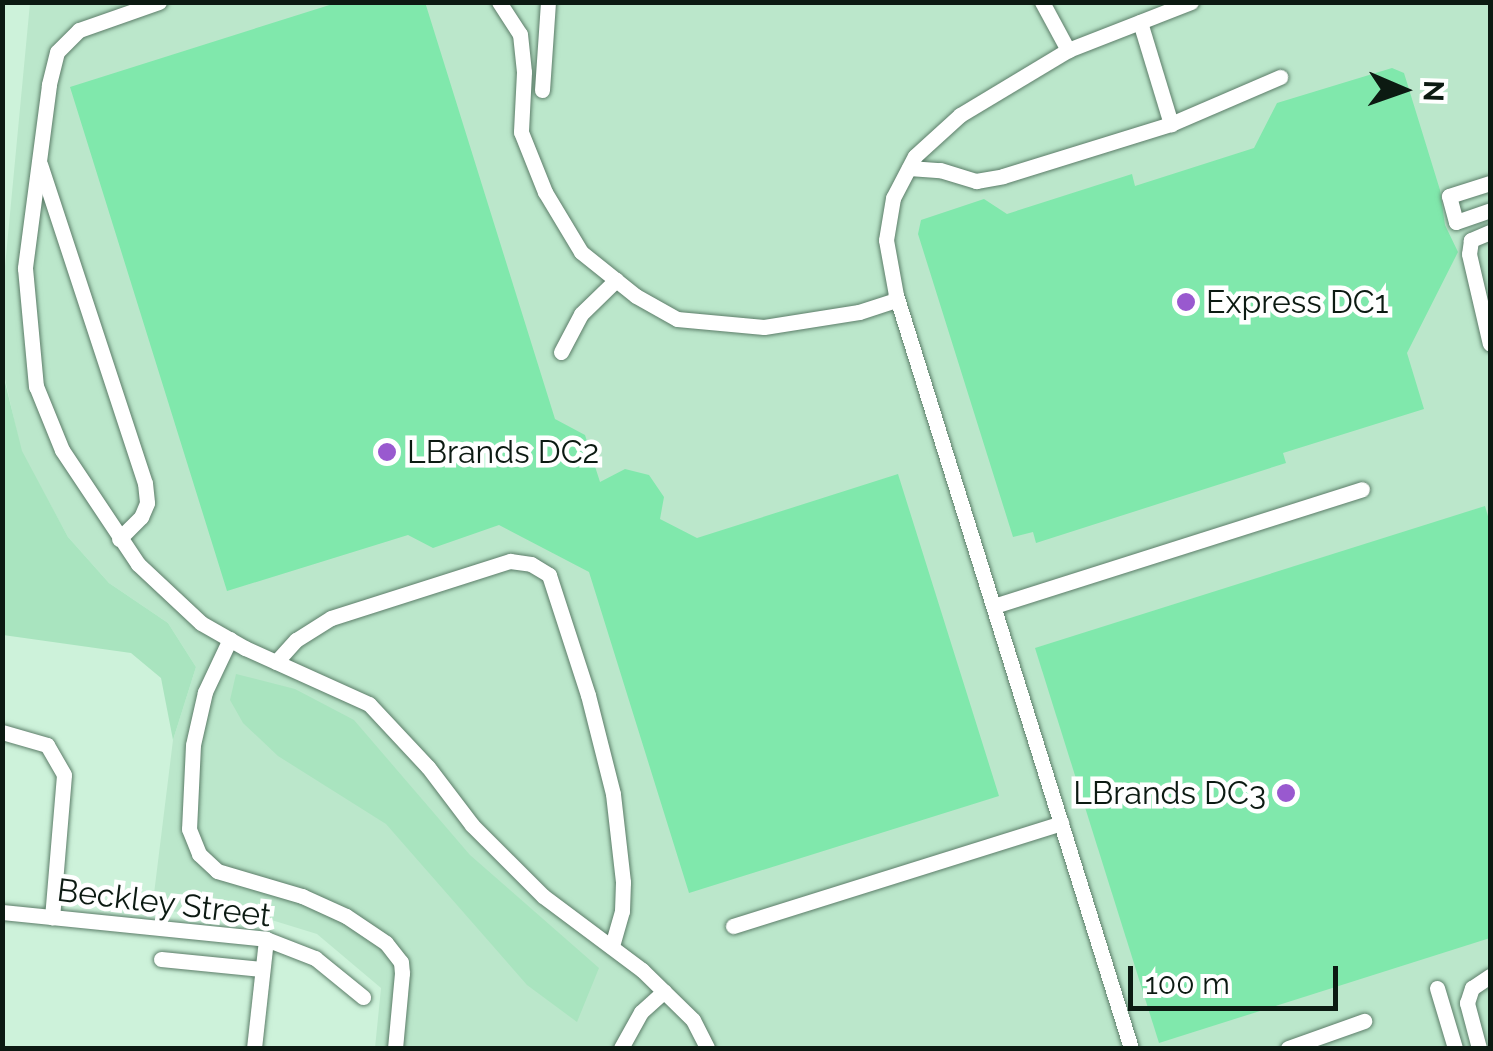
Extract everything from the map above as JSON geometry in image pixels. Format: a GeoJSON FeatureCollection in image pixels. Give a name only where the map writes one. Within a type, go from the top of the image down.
{"type":"FeatureCollection","features":[{"type":"Feature","properties":{"kind":"street"},"geometry":{"type":"LineString","coordinates":[[158,2],[80,30],[57,52],[25,268],[36,386],[62,450],[138,564],[201,623],[369,704],[428,767],[484,836],[543,896],[664,991],[693,1020],[708,1048]]}},
{"type":"Feature","properties":{"kind":"street"},"geometry":{"type":"LineString","coordinates":[[499,2],[520,34],[524,72],[521,132],[545,192],[581,252],[616,280],[677,319],[721,326],[764,327],[859,312],[898,300]]}},
{"type":"Feature","properties":{"kind":"street"},"geometry":{"type":"LineString","coordinates":[[542,90],[548,2]]}},
{"type":"Feature","properties":{"kind":"street"},"geometry":{"type":"LineString","coordinates":[[1042,2],[1068,50]]}},
{"type":"Feature","properties":{"kind":"street"},"geometry":{"type":"LineString","coordinates":[[1131,1048],[898,300],[888,267],[886,240],[893,198],[914,156],[960,115],[1068,50],[1191,2]]}},
{"type":"Feature","properties":{"kind":"street"},"geometry":{"type":"LineString","coordinates":[[1140,22],[1172,124]]}},
{"type":"Feature","properties":{"kind":"street"},"geometry":{"type":"LineString","coordinates":[[908,168],[940,170],[976,181],[1172,124],[1280,77]]}},
{"type":"Feature","properties":{"kind":"street"},"geometry":{"type":"LineString","coordinates":[[39,160],[146,483],[147,503],[141,518],[120,538]]}},
{"type":"Feature","properties":{"kind":"street"},"geometry":{"type":"LineString","coordinates":[[1490,183],[1450,196],[1456,222],[1490,210]]}},
{"type":"Feature","properties":{"kind":"street"},"geometry":{"type":"LineString","coordinates":[[1490,232],[1472,240],[1470,254],[1490,344]]}},
{"type":"Feature","properties":{"kind":"street"},"geometry":{"type":"LineString","coordinates":[[561,352],[582,314],[616,280]]}},
{"type":"Feature","properties":{"kind":"street"},"geometry":{"type":"LineString","coordinates":[[994,606],[1362,489]]}},
{"type":"Feature","properties":{"kind":"street"},"geometry":{"type":"LineString","coordinates":[[276,662],[296,640],[331,618],[373,604],[510,561],[531,564],[549,574],[592,709],[612,794],[623,882],[622,912],[612,947]]}},
{"type":"Feature","properties":{"kind":"street"},"geometry":{"type":"LineString","coordinates":[[230,640],[205,692],[193,745],[190,829],[199,854],[217,871],[302,896],[346,916],[386,943],[401,962],[396,1048]]}},
{"type":"Feature","properties":{"kind":"street"},"geometry":{"type":"LineString","coordinates":[[2,732],[47,745],[64,775],[52,916]]}},
{"type":"Feature","properties":{"kind":"street"},"geometry":{"type":"LineString","coordinates":[[733,926],[1061,822]]}},
{"type":"Feature","properties":{"kind":"street","name":"Beckley Street"},"geometry":{"type":"LineString","coordinates":[[2,912],[266,938],[315,958],[362,998]]}},
{"type":"Feature","properties":{"kind":"street"},"geometry":{"type":"LineString","coordinates":[[254,1048],[266,938]]}},
{"type":"Feature","properties":{"kind":"street"},"geometry":{"type":"LineString","coordinates":[[160,960],[262,969]]}},
{"type":"Feature","properties":{"kind":"street"},"geometry":{"type":"LineString","coordinates":[[1479,1048],[1467,1003],[1472,988],[1490,976]]}},
{"type":"Feature","properties":{"kind":"street"},"geometry":{"type":"LineString","coordinates":[[1437,988],[1455,1048]]}},
{"type":"Feature","properties":{"kind":"street"},"geometry":{"type":"LineString","coordinates":[[621,1048],[642,1012],[664,991]]}},
{"type":"Feature","properties":{"kind":"street"},"geometry":{"type":"LineString","coordinates":[[1288,1048],[1364,1021]]}},
{"type":"Feature","properties":{"kind":"shaded area"},"geometry":{"type":"Polygon","coordinates":[[[30,3],[1490,3],[1490,1048],[375,1048],[381,988],[317,934],[265,918],[152,910],[173,740],[196,667],[168,623],[109,583],[68,537],[21,451],[3,370],[2,298],[30,3]]]}},
{"type":"Feature","properties":{"kind":"shaded area"},"geometry":{"type":"Polygon","coordinates":[[[2,370],[22,451],[68,537],[109,583],[168,623],[196,667],[173,740],[161,678],[131,653],[3,635],[2,370]]]}},
{"type":"Feature","properties":{"kind":"shaded area"},"geometry":{"type":"Polygon","coordinates":[[[236,674],[295,689],[354,720],[470,855],[599,968],[577,1022],[527,985],[386,824],[278,756],[243,723],[230,700],[236,674]]]}},
{"type":"Feature","properties":{"kind":"building","name":"LBrands DC2"},"geometry":{"type":"Polygon","coordinates":[[[339,2],[425,2],[555,419],[585,435],[600,482],[625,469],[649,475],[664,497],[660,519],[697,538],[898,474],[999,796],[689,893],[589,572],[499,525],[433,548],[408,535],[227,591],[70,87],[339,2]]]}},
{"type":"Feature","properties":{"kind":"building","name":"Express DC1"},"geometry":{"type":"Polygon","coordinates":[[[1392,68],[1404,73],[1440,190],[1445,225],[1458,252],[1407,353],[1424,409],[1283,453],[1286,463],[1036,543],[1033,532],[1013,537],[918,234],[921,220],[984,199],[1007,214],[1132,174],[1135,186],[1254,148],[1277,103],[1392,68]]]}},
{"type":"Feature","properties":{"kind":"building","name":"LBrands DC3"},"geometry":{"type":"Polygon","coordinates":[[[1485,506],[1490,523],[1490,938],[1159,1043],[1035,648],[1485,506]]]}},
{"type":"Feature","properties":{"kind":"place","name":"Express DC1"},"geometry":{"type":"Point","coordinates":[1186,302]}},
{"type":"Feature","properties":{"kind":"place","name":"LBrands DC2"},"geometry":{"type":"Point","coordinates":[387,452]}},
{"type":"Feature","properties":{"kind":"place","name":"LBrands DC3"},"geometry":{"type":"Point","coordinates":[1286,793]}}]}
